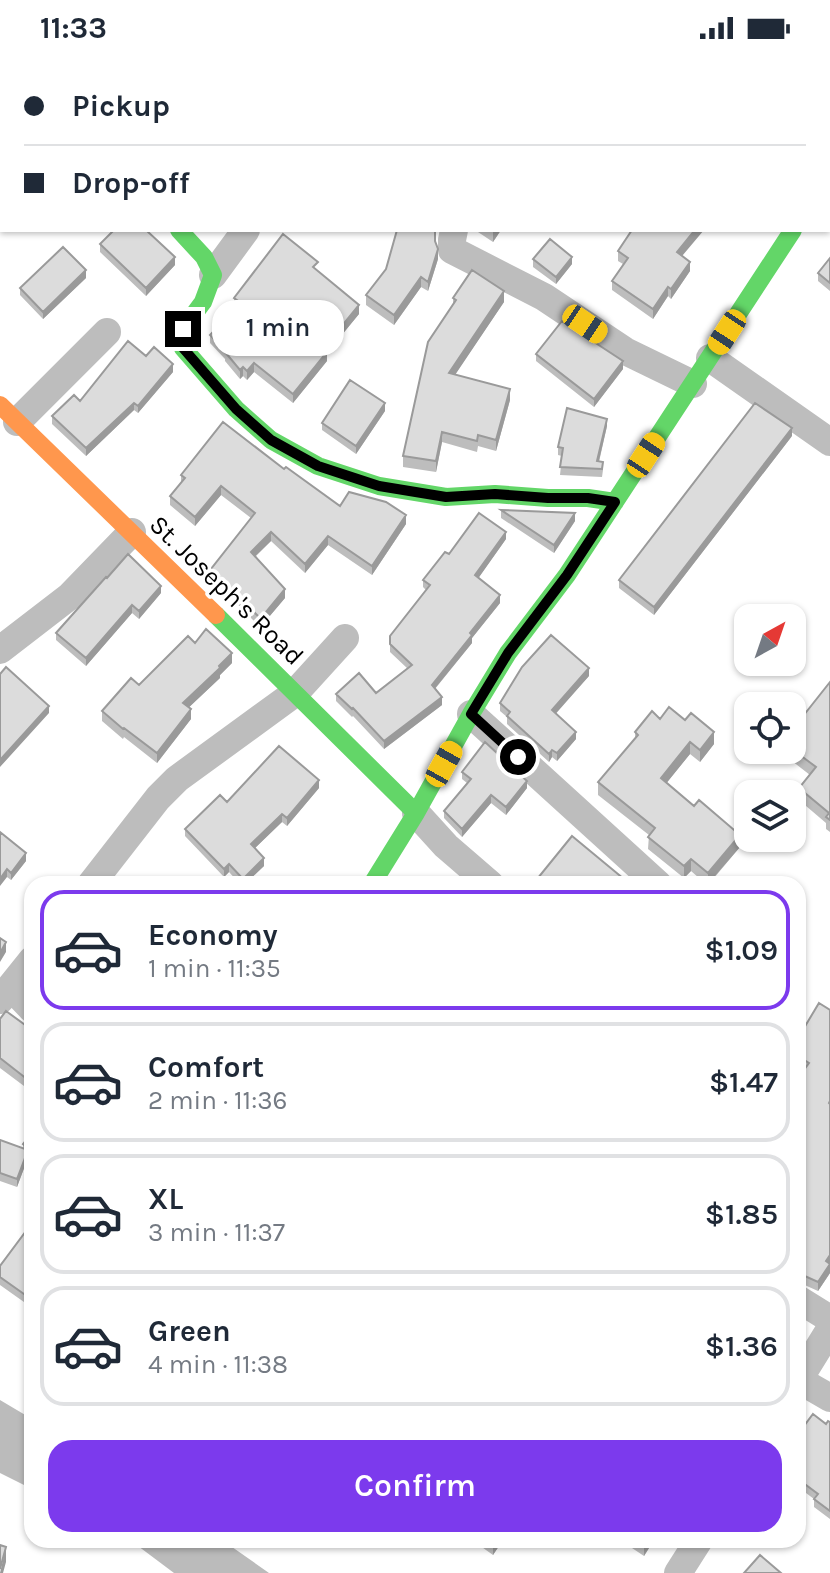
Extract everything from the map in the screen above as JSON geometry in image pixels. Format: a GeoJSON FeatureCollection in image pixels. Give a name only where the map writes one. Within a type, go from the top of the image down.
{"type":"FeatureCollection","features":[{"type":"Feature","properties":{"kind":"street"},"geometry":{"type":"LineString","coordinates":[[181,232],[204,257],[213,275]]}},
{"type":"Feature","properties":{"kind":"street"},"geometry":{"type":"LineString","coordinates":[[245,232],[213,275],[203,302],[179,339],[183,348],[236,409],[271,440],[318,466],[379,486],[446,497],[495,494],[615,502]]}},
{"type":"Feature","properties":{"kind":"street"},"geometry":{"type":"LineString","coordinates":[[454,232],[452,250],[544,297],[625,351],[693,384]]}},
{"type":"Feature","properties":{"kind":"street"},"geometry":{"type":"LineString","coordinates":[[377,876],[508,653],[567,575],[792,232]]}},
{"type":"Feature","properties":{"kind":"street"},"geometry":{"type":"LineString","coordinates":[[8,414],[107,332]]}},
{"type":"Feature","properties":{"kind":"street"},"geometry":{"type":"LineString","coordinates":[[710,358],[830,442]]}},
{"type":"Feature","properties":{"kind":"street","name":"St. Joseph's Road"},"geometry":{"type":"LineString","coordinates":[[8,414],[416,813]]}},
{"type":"Feature","properties":{"kind":"street"},"geometry":{"type":"LineString","coordinates":[[0,650],[70,596],[132,532]]}},
{"type":"Feature","properties":{"kind":"street"},"geometry":{"type":"LineString","coordinates":[[97,876],[158,798],[177,779],[295,693],[345,638]]}},
{"type":"Feature","properties":{"kind":"street"},"geometry":{"type":"LineString","coordinates":[[471,714],[649,876]]}},
{"type":"Feature","properties":{"kind":"street"},"geometry":{"type":"LineString","coordinates":[[416,813],[446,846],[481,876]]}},
{"type":"Feature","properties":{"kind":"street"},"geometry":{"type":"LineString","coordinates":[[24,970],[6,993],[24,1004]]}},
{"type":"Feature","properties":{"kind":"street"},"geometry":{"type":"LineString","coordinates":[[806,1304],[830,1319]]}},
{"type":"Feature","properties":{"kind":"street"},"geometry":{"type":"LineString","coordinates":[[806,1367],[830,1329]]}},
{"type":"Feature","properties":{"kind":"street"},"geometry":{"type":"LineString","coordinates":[[806,1384],[830,1398]]}},
{"type":"Feature","properties":{"kind":"street"},"geometry":{"type":"LineString","coordinates":[[678,1573],[694,1548]]}},
{"type":"Feature","properties":{"kind":"shaded area"},"geometry":{"type":"Polygon","coordinates":[[[0,1400],[24,1414],[24,1485],[0,1473],[0,1400]]]}},
{"type":"Feature","properties":{"kind":"shaded area"},"geometry":{"type":"Polygon","coordinates":[[[141,1548],[233,1548],[269,1573],[174,1573],[141,1548]]]}},
{"type":"Feature","properties":{"kind":"building"},"geometry":{"type":"Polygon","coordinates":[[[112,232],[148,232],[175,257],[146,288],[100,244],[112,232]]]}},
{"type":"Feature","properties":{"kind":"building"},"geometry":{"type":"Polygon","coordinates":[[[396,232],[435,232],[438,249],[428,282],[421,277],[394,315],[366,295],[386,269],[396,232]]]}},
{"type":"Feature","properties":{"kind":"building"},"geometry":{"type":"Polygon","coordinates":[[[631,232],[693,232],[677,252],[690,262],[653,309],[612,281],[628,258],[618,251],[631,232]]]}},
{"type":"Feature","properties":{"kind":"building"},"geometry":{"type":"Polygon","coordinates":[[[283,234],[318,262],[313,267],[359,305],[323,349],[327,352],[293,394],[254,363],[247,371],[243,367],[240,370],[210,335],[241,303],[234,298],[283,234]]]}},
{"type":"Feature","properties":{"kind":"building"},"geometry":{"type":"Polygon","coordinates":[[[550,239],[572,257],[556,277],[533,259],[550,239]]]}},
{"type":"Feature","properties":{"kind":"building"},"geometry":{"type":"Polygon","coordinates":[[[63,247],[86,270],[43,312],[20,288],[63,247]]]}},
{"type":"Feature","properties":{"kind":"building"},"geometry":{"type":"Polygon","coordinates":[[[830,258],[830,283],[818,273],[830,258]]]}},
{"type":"Feature","properties":{"kind":"building"},"geometry":{"type":"Polygon","coordinates":[[[472,270],[504,291],[449,373],[510,389],[496,440],[478,435],[477,441],[442,432],[436,461],[403,456],[428,342],[472,270]]]}},
{"type":"Feature","properties":{"kind":"building"},"geometry":{"type":"Polygon","coordinates":[[[562,321],[623,361],[594,399],[536,354],[562,321]]]}},
{"type":"Feature","properties":{"kind":"building"},"geometry":{"type":"Polygon","coordinates":[[[128,341],[146,356],[154,347],[173,364],[138,406],[134,403],[86,448],[52,416],[74,395],[80,401],[128,341]]]}},
{"type":"Feature","properties":{"kind":"building"},"geometry":{"type":"Polygon","coordinates":[[[350,380],[385,403],[356,446],[322,423],[350,380]]]}},
{"type":"Feature","properties":{"kind":"building"},"geometry":{"type":"Polygon","coordinates":[[[755,403],[792,428],[654,607],[619,580],[755,403]]]}},
{"type":"Feature","properties":{"kind":"building"},"geometry":{"type":"Polygon","coordinates":[[[567,408],[607,419],[597,461],[603,462],[602,469],[560,467],[563,448],[558,447],[567,408]]]}},
{"type":"Feature","properties":{"kind":"building"},"geometry":{"type":"Polygon","coordinates":[[[223,422],[284,469],[286,467],[340,506],[349,492],[386,502],[406,515],[372,566],[328,536],[305,564],[271,532],[251,552],[285,589],[261,618],[263,621],[211,569],[255,513],[221,486],[195,517],[170,496],[185,478],[181,475],[223,422]]]}},
{"type":"Feature","properties":{"kind":"building"},"geometry":{"type":"Polygon","coordinates":[[[501,510],[575,513],[554,545],[501,510]]]}},
{"type":"Feature","properties":{"kind":"building"},"geometry":{"type":"Polygon","coordinates":[[[479,513],[506,532],[475,575],[500,595],[432,685],[442,697],[384,741],[336,694],[359,673],[376,693],[412,665],[390,644],[390,636],[430,585],[423,580],[445,552],[449,554],[479,513]]]}},
{"type":"Feature","properties":{"kind":"building"},"geometry":{"type":"Polygon","coordinates":[[[128,554],[161,586],[139,611],[132,605],[86,658],[56,633],[128,554]]]}},
{"type":"Feature","properties":{"kind":"building"},"geometry":{"type":"Polygon","coordinates":[[[206,629],[232,653],[183,703],[191,709],[157,753],[102,711],[131,678],[139,685],[188,636],[195,643],[206,629]]]}},
{"type":"Feature","properties":{"kind":"building"},"geometry":{"type":"Polygon","coordinates":[[[551,635],[589,668],[552,710],[576,732],[557,753],[552,750],[549,754],[507,716],[510,712],[500,703],[522,667],[551,635]]]}},
{"type":"Feature","properties":{"kind":"building"},"geometry":{"type":"Polygon","coordinates":[[[6,667],[49,706],[0,760],[0,674],[6,667]]]}},
{"type":"Feature","properties":{"kind":"building"},"geometry":{"type":"Polygon","coordinates":[[[830,682],[830,820],[826,817],[829,813],[806,794],[805,780],[816,767],[806,760],[806,712],[830,682]]]}},
{"type":"Feature","properties":{"kind":"building"},"geometry":{"type":"Polygon","coordinates":[[[669,707],[685,720],[691,713],[714,732],[700,750],[690,742],[661,778],[694,806],[699,800],[734,830],[734,842],[708,873],[691,859],[684,866],[648,837],[655,828],[598,782],[638,735],[635,732],[652,711],[660,719],[669,707]]]}},
{"type":"Feature","properties":{"kind":"building"},"geometry":{"type":"Polygon","coordinates":[[[485,742],[527,781],[506,807],[491,795],[462,829],[444,811],[471,779],[462,772],[485,742]]]}},
{"type":"Feature","properties":{"kind":"building"},"geometry":{"type":"Polygon","coordinates":[[[279,746],[319,780],[287,818],[282,814],[251,844],[264,858],[246,876],[240,876],[229,864],[224,869],[185,829],[220,795],[227,802],[279,746]]]}},
{"type":"Feature","properties":{"kind":"building"},"geometry":{"type":"Polygon","coordinates":[[[0,832],[26,853],[11,873],[7,869],[0,879],[0,832]]]}},
{"type":"Feature","properties":{"kind":"building"},"geometry":{"type":"Polygon","coordinates":[[[572,836],[620,876],[540,876],[572,836]]]}},
{"type":"Feature","properties":{"kind":"building"},"geometry":{"type":"Polygon","coordinates":[[[0,938],[6,942],[0,953],[0,938]]]}},
{"type":"Feature","properties":{"kind":"building"},"geometry":{"type":"Polygon","coordinates":[[[819,1003],[830,1010],[830,1255],[826,1261],[830,1264],[818,1282],[806,1277],[806,1067],[809,1063],[806,1061],[806,1025],[819,1003]]]}},
{"type":"Feature","properties":{"kind":"building"},"geometry":{"type":"Polygon","coordinates":[[[6,1011],[24,1024],[24,1077],[0,1058],[0,1019],[6,1011]]]}},
{"type":"Feature","properties":{"kind":"building"},"geometry":{"type":"Polygon","coordinates":[[[0,1140],[24,1149],[24,1161],[17,1179],[0,1173],[0,1140]]]}},
{"type":"Feature","properties":{"kind":"building"},"geometry":{"type":"Polygon","coordinates":[[[24,1234],[24,1294],[0,1277],[0,1266],[24,1234]]]}},
{"type":"Feature","properties":{"kind":"building"},"geometry":{"type":"Polygon","coordinates":[[[813,1414],[826,1424],[830,1422],[830,1511],[814,1499],[818,1494],[806,1485],[806,1423],[813,1414]]]}},
{"type":"Feature","properties":{"kind":"building"},"geometry":{"type":"Polygon","coordinates":[[[0,1545],[6,1547],[0,1569],[0,1545]]]}},
{"type":"Feature","properties":{"kind":"building"},"geometry":{"type":"Polygon","coordinates":[[[760,1555],[781,1573],[744,1573],[760,1555]]]}},
{"type":"Feature","properties":{"kind":"traffic: fast"},"geometry":{"type":"LineString","coordinates":[[181,232],[204,257],[213,275],[203,302],[179,339],[183,348],[236,409],[271,440],[318,466],[379,486],[446,497],[495,494],[615,502]]}},
{"type":"Feature","properties":{"kind":"traffic: fast"},"geometry":{"type":"LineString","coordinates":[[377,876],[508,653],[567,575],[792,232]]}},
{"type":"Feature","properties":{"kind":"traffic: fast"},"geometry":{"type":"LineString","coordinates":[[216,615],[416,813]]}},
{"type":"Feature","properties":{"kind":"traffic: slow"},"geometry":{"type":"LineString","coordinates":[[0,405],[216,615]]}},
{"type":"Feature","properties":{"kind":"route"},"geometry":{"type":"LineString","coordinates":[[183,329],[179,339],[183,348],[236,409],[271,440],[318,466],[379,486],[446,497],[495,494],[615,502],[567,575],[508,653],[471,714],[518,757]]}}]}
